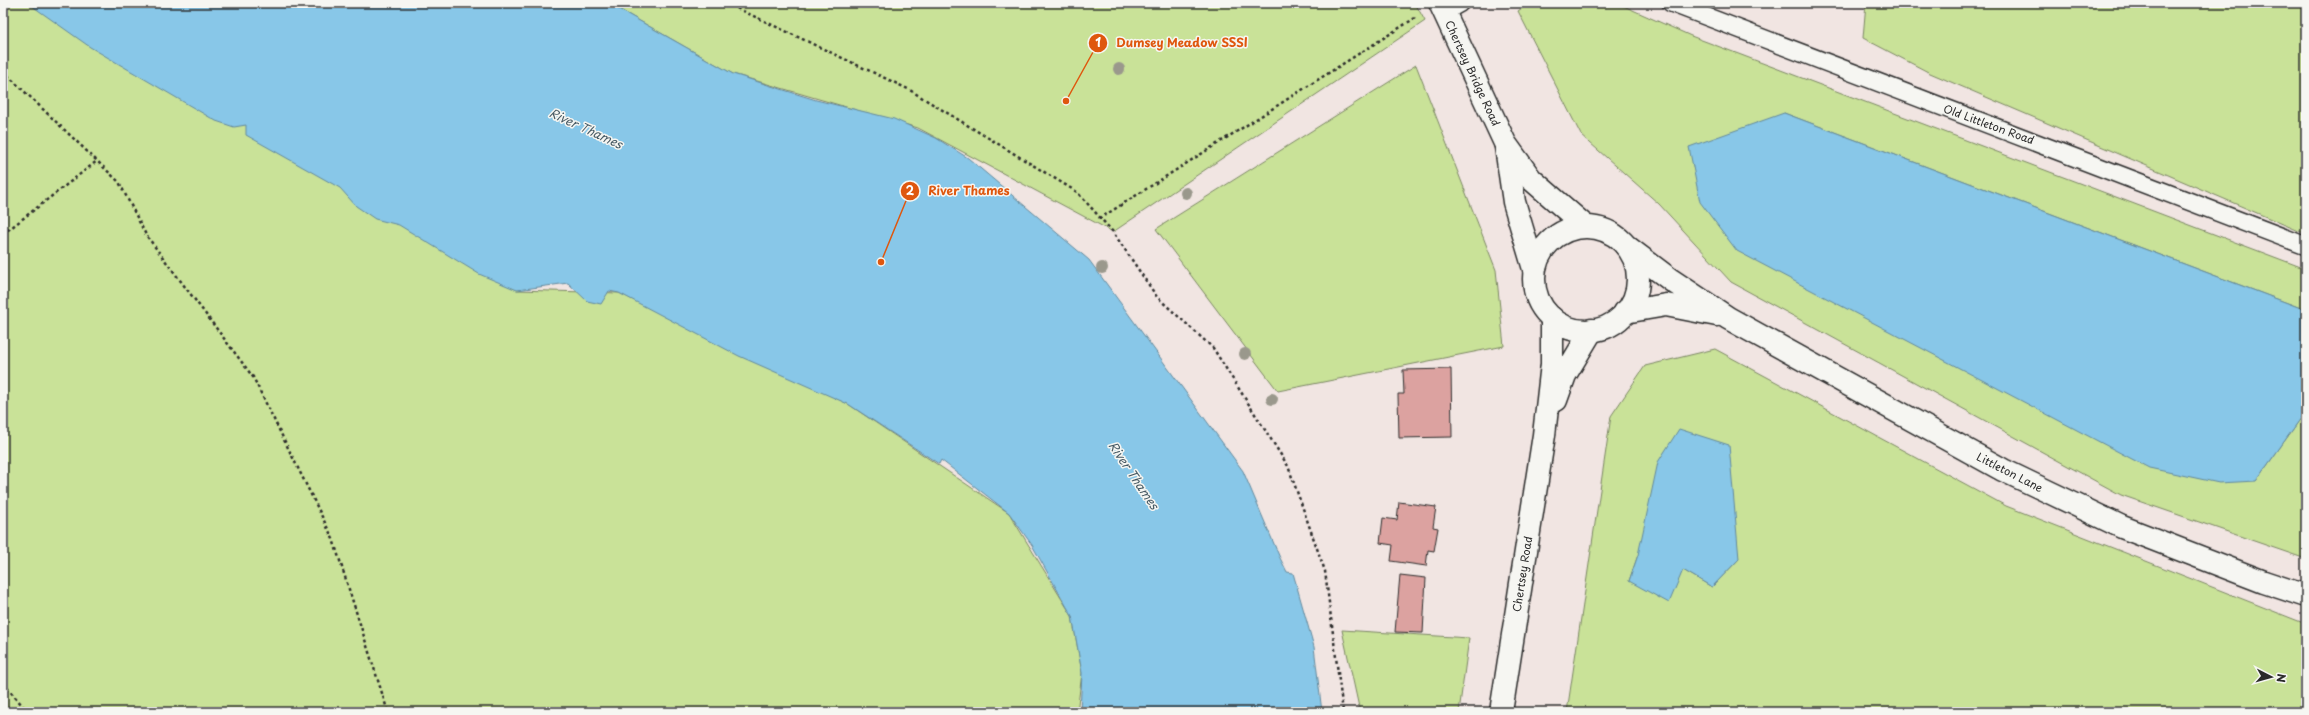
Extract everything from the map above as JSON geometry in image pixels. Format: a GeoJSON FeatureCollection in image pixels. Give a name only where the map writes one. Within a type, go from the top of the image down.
{"type":"FeatureCollection","features":[{"type":"Feature","properties":{"kind":"main road","name":"Chertsey Bridge Road"},"geometry":{"type":"LineString","coordinates":[[1448,6],[1505,143],[1531,179],[1585,226]]}},
{"type":"Feature","properties":{"kind":"main road","name":"Chertsey Bridge Road"},"geometry":{"type":"LineString","coordinates":[[1505,143],[1514,202],[1534,269]]}},
{"type":"Feature","properties":{"kind":"main road"},"geometry":{"type":"LineString","coordinates":[[1585,226],[1603,229],[1619,238],[1635,261],[1638,279],[1635,297],[1625,312],[1609,325],[1592,330],[1577,330],[1560,324],[1552,318],[1538,299],[1534,287],[1534,269],[1545,246],[1558,234],[1575,227],[1585,226]]}},
{"type":"Feature","properties":{"kind":"main road"},"geometry":{"type":"LineString","coordinates":[[1626,246],[1671,280],[1728,318]]}},
{"type":"Feature","properties":{"kind":"main road"},"geometry":{"type":"LineString","coordinates":[[1625,312],[1666,305],[1728,318]]}},
{"type":"Feature","properties":{"kind":"main road","name":"Chertsey Road"},"geometry":{"type":"LineString","coordinates":[[1501,712],[1544,435],[1552,364],[1552,318]]}},
{"type":"Feature","properties":{"kind":"main road","name":"Littleton Lane"},"geometry":{"type":"LineString","coordinates":[[1728,318],[2003,470],[2115,524],[2264,582],[2306,596]]}},
{"type":"Feature","properties":{"kind":"main road","name":"Chertsey Road"},"geometry":{"type":"LineString","coordinates":[[1544,435],[1565,374],[1592,330]]}},
{"type":"Feature","properties":{"kind":"lane","name":"Old Littleton Road"},"geometry":{"type":"LineString","coordinates":[[1671,3],[2306,246]]}},
{"type":"Feature","properties":{"kind":"path"},"geometry":{"type":"LineString","coordinates":[[726,3],[908,89],[1077,192],[1099,219],[1113,232],[1157,297],[1213,348],[1288,466],[1325,571],[1343,712]]}},
{"type":"Feature","properties":{"kind":"path"},"geometry":{"type":"LineString","coordinates":[[1099,219],[1395,31]]}},
{"type":"Feature","properties":{"kind":"path"},"geometry":{"type":"LineString","coordinates":[[3,71],[119,182],[146,235],[253,377],[333,539],[388,712]]}},
{"type":"Feature","properties":{"kind":"path"},"geometry":{"type":"LineString","coordinates":[[3,234],[97,161]]}},
{"type":"Feature","properties":{"kind":"path"},"geometry":{"type":"LineString","coordinates":[[3,683],[28,712]]}},
{"type":"Feature","properties":{"kind":"green space"},"geometry":{"type":"Polygon","coordinates":[[[3,3],[66,3],[517,290],[619,293],[848,404],[1009,513],[1072,616],[1082,673],[1077,712],[3,712],[3,3]]]}},
{"type":"Feature","properties":{"kind":"green space"},"geometry":{"type":"Polygon","coordinates":[[[608,3],[1415,3],[1425,21],[1113,232],[918,128],[733,74],[608,3]]]}},
{"type":"Feature","properties":{"kind":"green space"},"geometry":{"type":"Polygon","coordinates":[[[1529,3],[1617,3],[1691,36],[2306,269],[2306,310],[1784,113],[2256,481],[2306,411],[2306,559],[2121,495],[1731,282],[1659,204],[1581,135],[1518,11],[1529,3]]]}},
{"type":"Feature","properties":{"kind":"green space"},"geometry":{"type":"Polygon","coordinates":[[[1866,3],[2306,3],[2306,234],[1930,73],[1863,38],[1866,3]]]}},
{"type":"Feature","properties":{"kind":"green space"},"geometry":{"type":"Polygon","coordinates":[[[1416,65],[1496,270],[1504,346],[1278,391],[1156,229],[1416,65]]]}},
{"type":"Feature","properties":{"kind":"green space"},"geometry":{"type":"Polygon","coordinates":[[[1715,349],[2006,506],[2306,624],[2306,712],[1567,712],[1611,416],[1645,366],[1715,349]],[[1638,555],[1629,581],[1683,570],[1712,587],[1739,559],[1638,555]]]}},
{"type":"Feature","properties":{"kind":"green space"},"geometry":{"type":"Polygon","coordinates":[[[1342,630],[1469,638],[1459,712],[1360,712],[1342,630]]]}},
{"type":"Feature","properties":{"kind":"water"},"geometry":{"type":"Polygon","coordinates":[[[28,3],[608,3],[733,74],[816,100],[894,119],[936,138],[968,158],[1089,260],[1243,471],[1280,558],[1287,572],[1293,573],[1314,647],[1322,712],[1080,712],[1082,673],[1072,616],[1032,545],[1009,513],[941,460],[939,464],[848,404],[739,356],[619,293],[609,291],[601,304],[587,301],[568,283],[517,290],[479,274],[399,225],[375,219],[356,206],[340,188],[246,135],[246,125],[234,127],[216,121],[90,47],[28,3]]]}},
{"type":"Feature","properties":{"kind":"water"},"geometry":{"type":"Polygon","coordinates":[[[1784,113],[2306,310],[2306,411],[2256,481],[2219,483],[2149,468],[1737,251],[1700,202],[1689,147],[1784,113]]]}},
{"type":"Feature","properties":{"kind":"water"},"geometry":{"type":"Polygon","coordinates":[[[1679,429],[1729,445],[1739,559],[1712,587],[1683,570],[1669,603],[1629,581],[1638,555],[1658,462],[1679,429]]]}},
{"type":"Feature","properties":{"kind":"building"},"geometry":{"type":"Polygon","coordinates":[[[1451,369],[1452,437],[1399,438],[1398,394],[1404,394],[1403,370],[1451,369]]]}},
{"type":"Feature","properties":{"kind":"building"},"geometry":{"type":"Polygon","coordinates":[[[1399,502],[1436,507],[1433,527],[1438,528],[1434,551],[1428,550],[1426,566],[1391,561],[1393,545],[1380,543],[1383,518],[1397,520],[1399,502]]]}},
{"type":"Feature","properties":{"kind":"building"},"geometry":{"type":"Polygon","coordinates":[[[1400,575],[1426,578],[1423,633],[1395,632],[1400,575]]]}},
{"type":"Feature","properties":{"kind":"place","name":"Dumsey Meadow SSSI"},"geometry":{"type":"Point","coordinates":[1066,101]}},
{"type":"Feature","properties":{"kind":"place","name":"River Thames"},"geometry":{"type":"Point","coordinates":[881,262]}}]}
